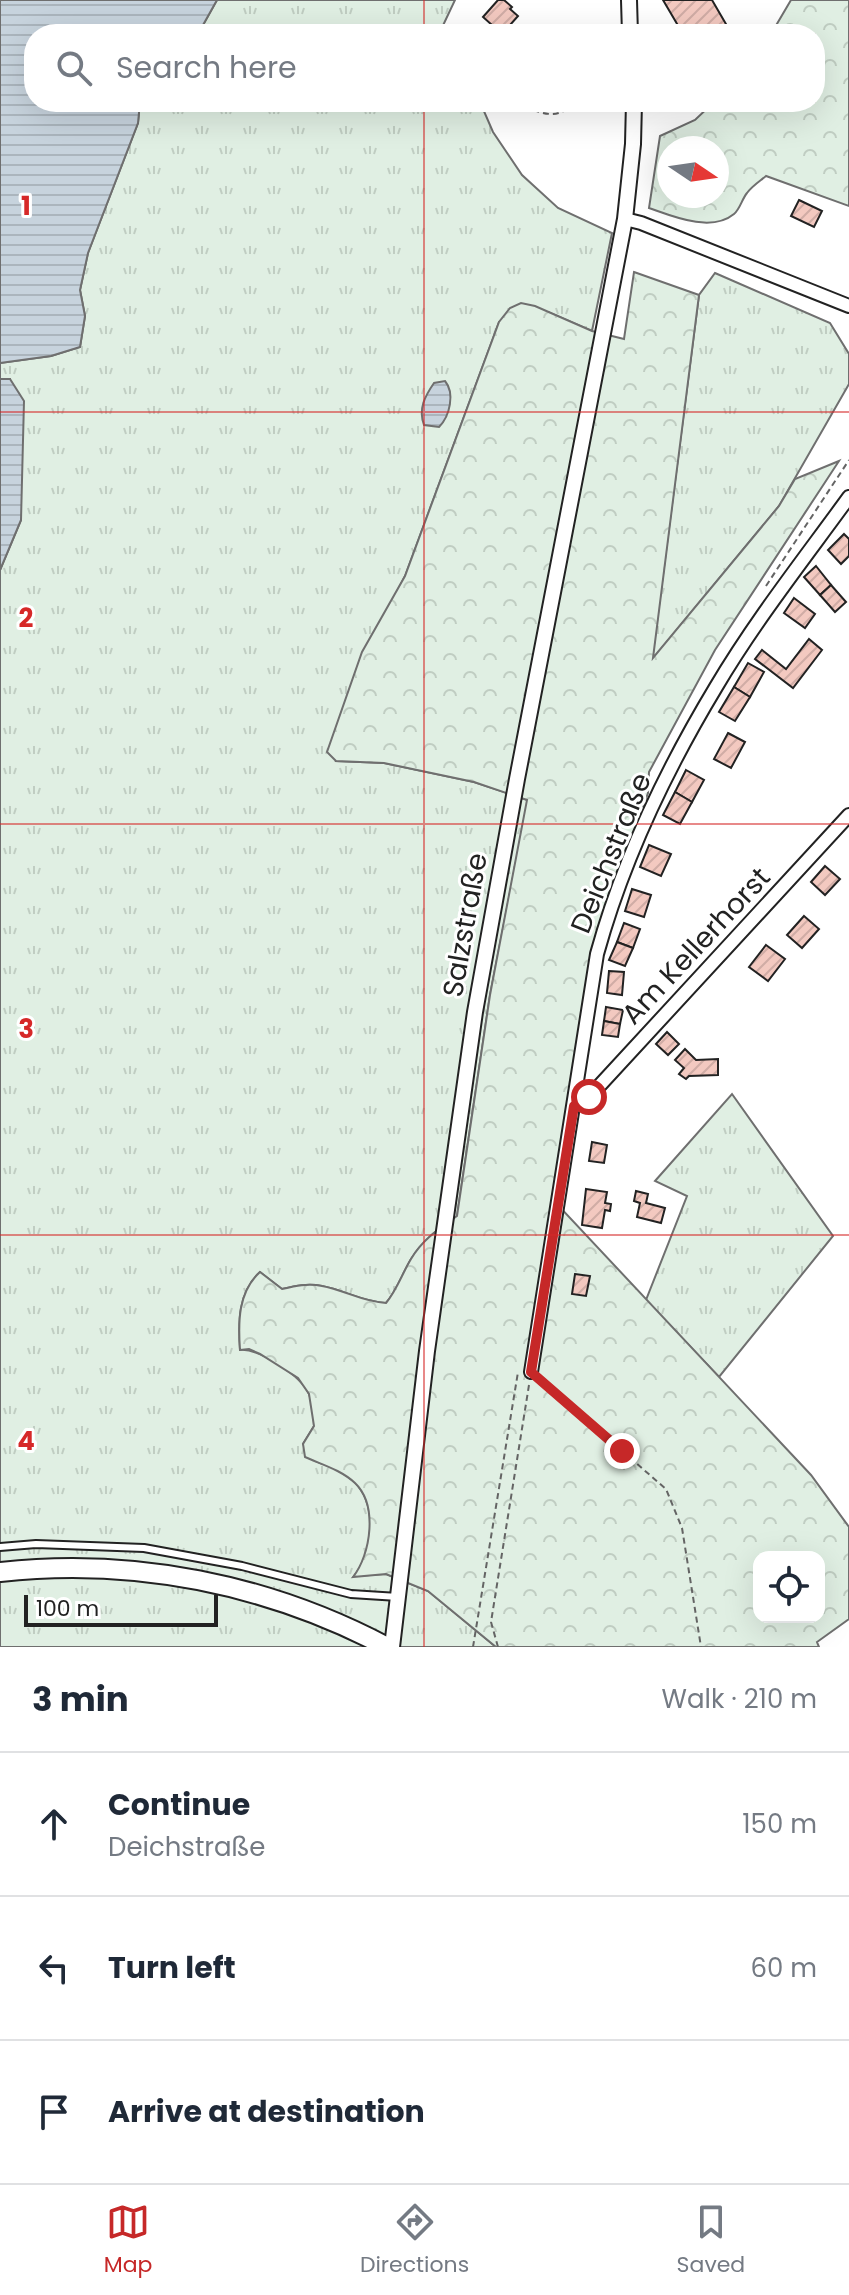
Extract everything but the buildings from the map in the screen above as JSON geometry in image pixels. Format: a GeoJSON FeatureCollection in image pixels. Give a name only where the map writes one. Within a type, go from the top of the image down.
{"type":"FeatureCollection","features":[{"type":"Feature","properties":{"kind":"main road"},"geometry":{"type":"LineString","coordinates":[[0,1572],[89,1567],[208,1581],[287,1603],[390,1647]]}},
{"type":"Feature","properties":{"kind":"street"},"geometry":{"type":"LineString","coordinates":[[629,0],[630,24]]}},
{"type":"Feature","properties":{"kind":"street","name":"Salzstraße"},"geometry":{"type":"LineString","coordinates":[[390,1647],[427,1351],[475,1012],[625,219],[634,112]]}},
{"type":"Feature","properties":{"kind":"street"},"geometry":{"type":"LineString","coordinates":[[625,219],[849,306]]}},
{"type":"Feature","properties":{"kind":"street","name":"Deichstraße"},"geometry":{"type":"LineString","coordinates":[[531,1372],[597,954],[612,904],[654,802],[716,686],[849,497]]}},
{"type":"Feature","properties":{"kind":"street","name":"Am Kellerhorst"},"geometry":{"type":"LineString","coordinates":[[574,1106],[589,1097],[849,815]]}},
{"type":"Feature","properties":{"kind":"lane"},"geometry":{"type":"LineString","coordinates":[[0,1547],[36,1544],[144,1548],[242,1566],[351,1594],[398,1597]]}},
{"type":"Feature","properties":{"kind":"path"},"geometry":{"type":"LineString","coordinates":[[540,112],[548,115],[566,112]]}},
{"type":"Feature","properties":{"kind":"path"},"geometry":{"type":"LineString","coordinates":[[766,587],[849,460]]}},
{"type":"Feature","properties":{"kind":"path"},"geometry":{"type":"LineString","coordinates":[[473,1647],[519,1363]]}},
{"type":"Feature","properties":{"kind":"path"},"geometry":{"type":"LineString","coordinates":[[498,1647],[491,1622],[531,1372]]}},
{"type":"Feature","properties":{"kind":"path"},"geometry":{"type":"LineString","coordinates":[[531,1372],[666,1489],[682,1528],[701,1647]]}},
{"type":"Feature","properties":{"kind":"green space"},"geometry":{"type":"Polygon","coordinates":[[[217,0],[455,0],[444,24],[204,24],[217,0]]]}},
{"type":"Feature","properties":{"kind":"green space"},"geometry":{"type":"Polygon","coordinates":[[[791,0],[849,0],[849,206],[766,176],[749,190],[736,212],[725,220],[703,223],[649,208],[657,156],[657,208],[729,208],[729,136],[660,136],[695,120],[703,112],[825,112],[825,24],[777,24],[791,0]]]}},
{"type":"Feature","properties":{"kind":"green space"},"geometry":{"type":"Polygon","coordinates":[[[139,112],[484,112],[493,132],[522,175],[558,208],[612,233],[592,331],[548,312],[499,322],[405,576],[386,613],[336,761],[384,763],[474,782],[528,800],[490,995],[457,1216],[421,1246],[386,1303],[317,1285],[282,1289],[260,1272],[243,1298],[240,1318],[240,1350],[279,1364],[298,1379],[309,1394],[314,1426],[303,1444],[311,1457],[349,1478],[364,1496],[370,1531],[365,1556],[354,1576],[386,1574],[428,1591],[496,1647],[0,1647],[0,570],[21,520],[10,379],[0,379],[0,363],[51,356],[80,347],[85,316],[80,290],[88,253],[138,123],[139,112]]]}},
{"type":"Feature","properties":{"kind":"green space"},"geometry":{"type":"Polygon","coordinates":[[[634,272],[699,295],[653,658],[779,506],[795,479],[839,461],[715,650],[649,772],[648,793],[606,911],[555,1202],[811,1475],[849,1527],[849,1619],[817,1642],[819,1647],[496,1647],[428,1591],[386,1574],[353,1577],[368,1543],[369,1516],[362,1492],[344,1475],[305,1457],[303,1444],[314,1426],[309,1394],[298,1378],[260,1354],[249,1349],[240,1350],[243,1298],[260,1272],[282,1289],[317,1285],[386,1303],[421,1246],[457,1216],[490,995],[527,800],[474,782],[384,763],[336,761],[327,752],[362,652],[405,576],[499,322],[510,308],[521,303],[592,331],[624,339],[634,272]]]}},
{"type":"Feature","properties":{"kind":"green space"},"geometry":{"type":"Polygon","coordinates":[[[715,273],[830,323],[849,354],[849,384],[779,506],[652,660],[699,295],[715,273]]]}},
{"type":"Feature","properties":{"kind":"green space"},"geometry":{"type":"Polygon","coordinates":[[[732,1094],[833,1236],[719,1377],[646,1300],[687,1196],[655,1181],[732,1094]]]}},
{"type":"Feature","properties":{"kind":"shaded area"},"geometry":{"type":"Polygon","coordinates":[[[0,0],[217,0],[204,24],[24,24],[24,112],[139,112],[138,123],[88,253],[80,290],[85,316],[80,347],[51,356],[0,363],[0,0]]]}},
{"type":"Feature","properties":{"kind":"shaded area"},"geometry":{"type":"Polygon","coordinates":[[[0,379],[10,379],[24,401],[21,520],[0,570],[0,379]]]}},
{"type":"Feature","properties":{"kind":"shaded area"},"geometry":{"type":"Polygon","coordinates":[[[445,381],[450,392],[446,417],[439,427],[424,425],[422,408],[425,398],[434,383],[445,381]]]}},
{"type":"Feature","properties":{"kind":"route"},"geometry":{"type":"LineString","coordinates":[[589,1097],[574,1106],[531,1372],[622,1451]]}}]}
